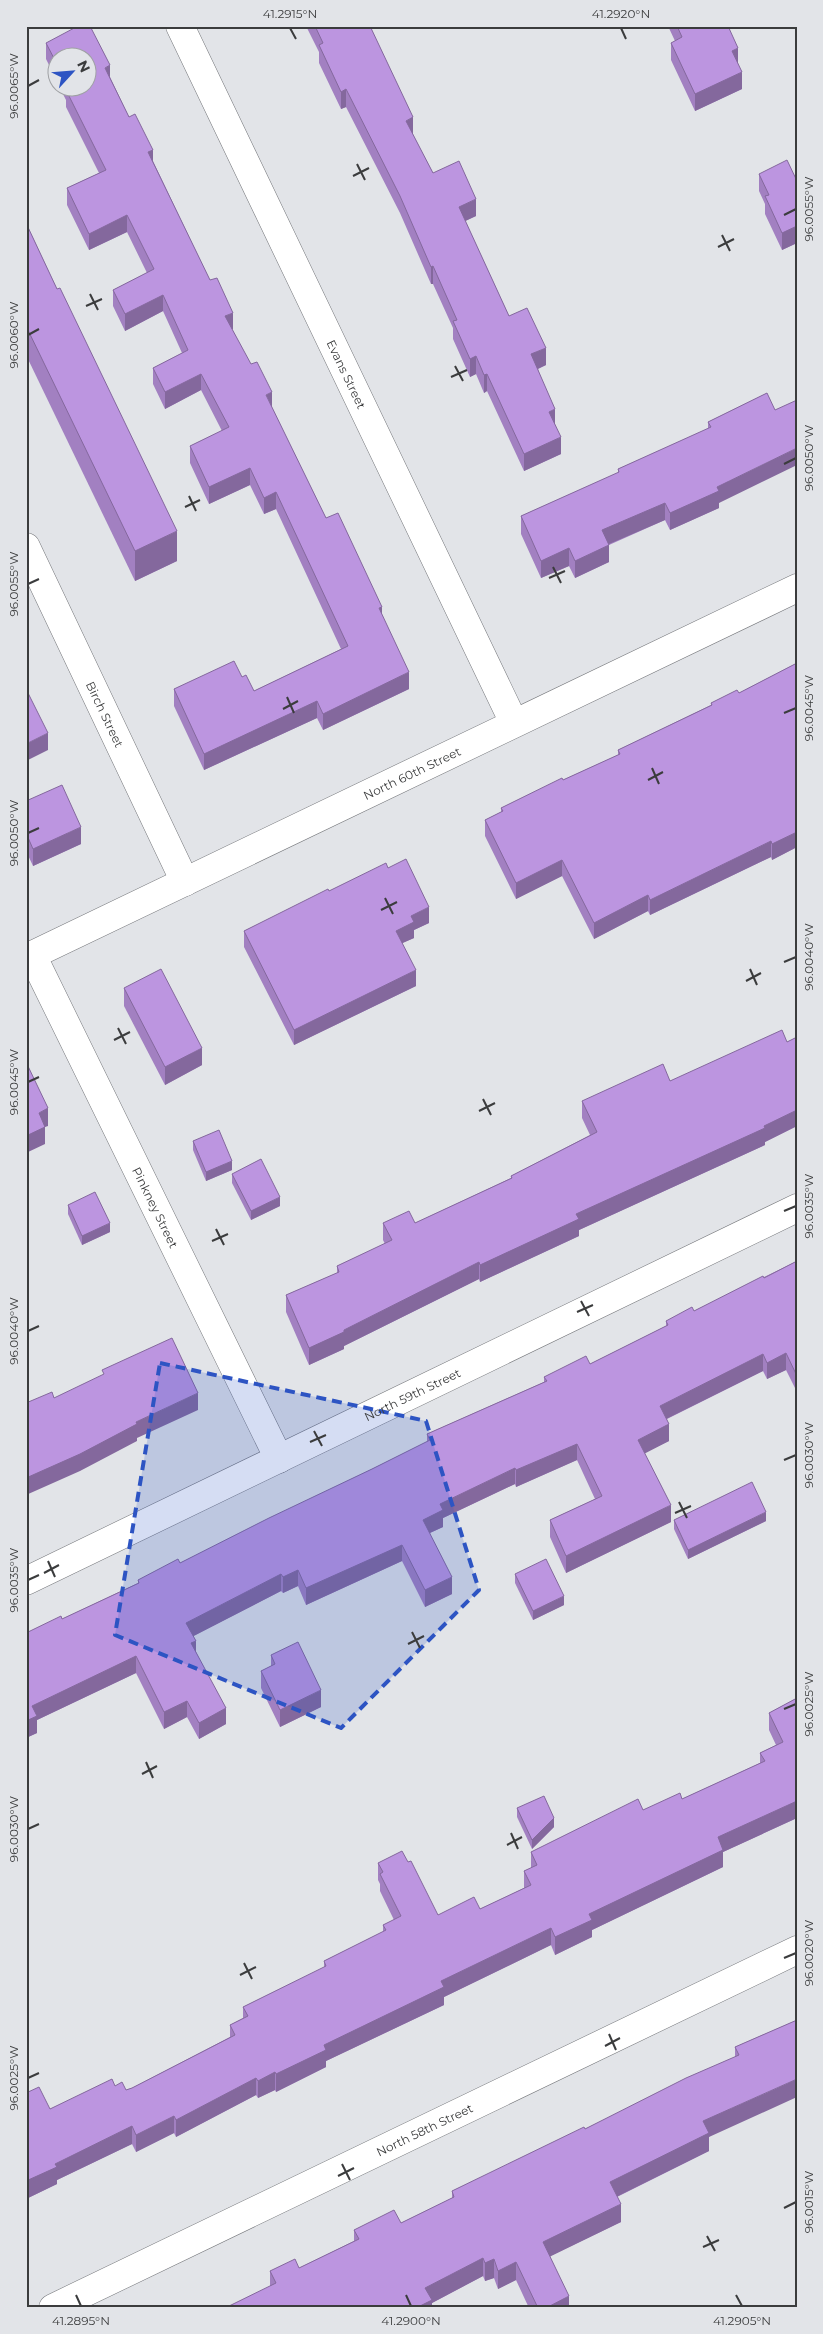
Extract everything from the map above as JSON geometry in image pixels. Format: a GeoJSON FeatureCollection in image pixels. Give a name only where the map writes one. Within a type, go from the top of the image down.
{"type":"FeatureCollection","features":[{"type":"Feature","properties":{"kind":"street","name":"Evans Street"},"geometry":{"type":"LineString","coordinates":[[180,26],[514,724]]}},
{"type":"Feature","properties":{"kind":"street","name":"Birch Street"},"geometry":{"type":"LineString","coordinates":[[26,547],[186,882]]}},
{"type":"Feature","properties":{"kind":"street","name":"North 60th Street"},"geometry":{"type":"LineString","coordinates":[[29,957],[797,588]]}},
{"type":"Feature","properties":{"kind":"street","name":"Pinkney Street"},"geometry":{"type":"LineString","coordinates":[[29,957],[278,1459]]}},
{"type":"Feature","properties":{"kind":"street","name":"North 59th Street"},"geometry":{"type":"LineString","coordinates":[[26,1580],[797,1208]]}},
{"type":"Feature","properties":{"kind":"street","name":"North 58th Street"},"geometry":{"type":"LineString","coordinates":[[53,2308],[797,1950]]}},
{"type":"Feature","properties":{"kind":"highlighted area"},"geometry":{"type":"Polygon","coordinates":[[[160,1363],[426,1421],[479,1590],[341,1728],[115,1635],[160,1363]]]}},
{"type":"Feature","properties":{"kind":"building"},"geometry":{"type":"Polygon","coordinates":[[[78,26],[90,26],[110,65],[105,68],[129,117],[135,114],[153,150],[148,152],[210,280],[217,278],[233,313],[225,316],[251,364],[257,362],[272,392],[266,395],[326,518],[338,513],[382,607],[379,608],[409,672],[323,714],[317,701],[204,754],[174,689],[234,661],[242,677],[246,675],[254,691],[348,646],[276,492],[264,498],[250,468],[209,487],[190,446],[229,427],[201,374],[165,392],[153,368],[188,350],[163,295],[125,314],[113,290],[154,269],[127,215],[89,234],[67,188],[106,170],[70,98],[98,98],[98,48],[49,48],[46,43],[78,26]]]}},
{"type":"Feature","properties":{"kind":"building"},"geometry":{"type":"Polygon","coordinates":[[[315,26],[370,26],[413,117],[406,121],[433,173],[459,161],[476,199],[459,207],[509,316],[527,308],[546,348],[531,354],[555,409],[549,412],[561,437],[524,454],[487,374],[484,375],[476,356],[470,359],[453,321],[457,320],[433,266],[431,267],[400,196],[346,89],[341,92],[319,45],[323,43],[315,26]]]}},
{"type":"Feature","properties":{"kind":"building"},"geometry":{"type":"Polygon","coordinates":[[[677,26],[728,26],[738,48],[732,51],[742,72],[695,94],[671,43],[682,37],[677,26]]]}},
{"type":"Feature","properties":{"kind":"building"},"geometry":{"type":"Polygon","coordinates":[[[787,160],[797,181],[797,226],[782,233],[765,196],[769,195],[759,174],[787,160]]]}},
{"type":"Feature","properties":{"kind":"building"},"geometry":{"type":"Polygon","coordinates":[[[26,223],[57,289],[60,288],[177,531],[135,551],[26,326],[26,223]]]}},
{"type":"Feature","properties":{"kind":"building"},"geometry":{"type":"Polygon","coordinates":[[[767,393],[775,410],[797,400],[797,448],[717,487],[719,491],[670,513],[665,503],[602,530],[609,545],[575,561],[569,548],[541,561],[521,516],[619,472],[618,469],[711,427],[708,422],[767,393]]]}},
{"type":"Feature","properties":{"kind":"building"},"geometry":{"type":"Polygon","coordinates":[[[797,663],[797,832],[772,844],[771,841],[650,900],[648,895],[594,923],[562,860],[516,883],[485,820],[503,811],[501,808],[562,778],[563,780],[620,754],[618,750],[712,705],[711,703],[737,690],[739,693],[797,663]]]}},
{"type":"Feature","properties":{"kind":"building"},"geometry":{"type":"Polygon","coordinates":[[[26,689],[48,733],[26,744],[26,689]]]}},
{"type":"Feature","properties":{"kind":"building"},"geometry":{"type":"Polygon","coordinates":[[[62,785],[81,827],[33,849],[26,833],[26,801],[62,785]]]}},
{"type":"Feature","properties":{"kind":"building"},"geometry":{"type":"Polygon","coordinates":[[[406,859],[429,907],[411,916],[414,922],[396,931],[416,970],[294,1030],[244,931],[328,889],[329,891],[386,863],[388,868],[406,859]]]}},
{"type":"Feature","properties":{"kind":"building"},"geometry":{"type":"Polygon","coordinates":[[[161,969],[202,1048],[165,1067],[124,988],[161,969]]]}},
{"type":"Feature","properties":{"kind":"building"},"geometry":{"type":"Polygon","coordinates":[[[782,1030],[787,1042],[797,1037],[797,1110],[764,1126],[765,1128],[576,1214],[579,1219],[480,1265],[479,1262],[344,1330],[344,1332],[309,1348],[286,1295],[339,1272],[337,1266],[392,1240],[383,1223],[409,1211],[415,1223],[512,1178],[511,1176],[597,1132],[582,1101],[663,1064],[670,1081],[782,1030]]]}},
{"type":"Feature","properties":{"kind":"building"},"geometry":{"type":"Polygon","coordinates":[[[26,1062],[48,1108],[39,1113],[45,1127],[26,1136],[26,1062]]]}},
{"type":"Feature","properties":{"kind":"building"},"geometry":{"type":"Polygon","coordinates":[[[219,1130],[232,1161],[206,1172],[193,1141],[219,1130]]]}},
{"type":"Feature","properties":{"kind":"building"},"geometry":{"type":"Polygon","coordinates":[[[261,1159],[280,1197],[251,1211],[232,1174],[261,1159]]]}},
{"type":"Feature","properties":{"kind":"building"},"geometry":{"type":"Polygon","coordinates":[[[95,1192],[110,1223],[82,1236],[68,1205],[95,1192]]]}},
{"type":"Feature","properties":{"kind":"building"},"geometry":{"type":"Polygon","coordinates":[[[797,1261],[797,1376],[786,1353],[767,1363],[763,1354],[660,1406],[669,1424],[638,1440],[671,1505],[566,1556],[550,1520],[602,1496],[577,1444],[516,1470],[515,1468],[440,1504],[443,1510],[423,1520],[452,1577],[425,1590],[402,1545],[306,1588],[298,1570],[283,1577],[281,1574],[186,1623],[196,1641],[191,1643],[226,1708],[199,1723],[187,1701],[164,1712],[136,1656],[32,1706],[37,1716],[26,1721],[26,1633],[61,1616],[62,1619],[139,1583],[138,1580],[178,1559],[180,1563],[372,1469],[430,1440],[427,1434],[547,1381],[544,1377],[586,1356],[590,1364],[668,1325],[666,1321],[692,1307],[694,1311],[797,1261]]]}},
{"type":"Feature","properties":{"kind":"building"},"geometry":{"type":"Polygon","coordinates":[[[172,1338],[198,1393],[136,1422],[137,1424],[80,1454],[26,1478],[26,1403],[52,1392],[54,1398],[104,1374],[102,1370],[172,1338]]]}},
{"type":"Feature","properties":{"kind":"building"},"geometry":{"type":"Polygon","coordinates":[[[752,1482],[766,1512],[688,1550],[674,1520],[752,1482]]]}},
{"type":"Feature","properties":{"kind":"building"},"geometry":{"type":"Polygon","coordinates":[[[546,1559],[564,1596],[533,1611],[515,1574],[546,1559]]]}},
{"type":"Feature","properties":{"kind":"building"},"geometry":{"type":"Polygon","coordinates":[[[298,1642],[321,1690],[280,1710],[261,1671],[275,1664],[271,1655],[298,1642]]]}},
{"type":"Feature","properties":{"kind":"building"},"geometry":{"type":"Polygon","coordinates":[[[797,1698],[797,1801],[718,1837],[723,1850],[589,1914],[592,1920],[555,1937],[551,1928],[441,1981],[444,1987],[324,2045],[326,2050],[276,2074],[275,2072],[258,2081],[256,2078],[176,2120],[174,2116],[136,2135],[132,2126],[55,2164],[57,2167],[26,2181],[26,2093],[39,2087],[50,2109],[112,2079],[115,2086],[122,2082],[126,2090],[235,2035],[230,2025],[248,2016],[243,2007],[326,1966],[324,1961],[386,1930],[383,1925],[401,1916],[380,1874],[383,1872],[378,1863],[402,1851],[408,1862],[411,1861],[438,1915],[474,1897],[480,1909],[531,1885],[524,1871],[537,1865],[531,1852],[638,1799],[643,1810],[680,1793],[682,1799],[765,1761],[760,1753],[783,1742],[769,1713],[797,1698]]]}},
{"type":"Feature","properties":{"kind":"building"},"geometry":{"type":"Polygon","coordinates":[[[544,1796],[554,1818],[532,1840],[517,1808],[544,1796]]]}},
{"type":"Feature","properties":{"kind":"building"},"geometry":{"type":"Polygon","coordinates":[[[797,2020],[797,2079],[703,2121],[709,2133],[610,2182],[621,2204],[543,2242],[569,2296],[546,2308],[538,2308],[516,2262],[498,2271],[494,2259],[485,2263],[483,2258],[425,2288],[432,2300],[416,2308],[225,2308],[276,2283],[270,2271],[295,2259],[299,2268],[359,2239],[354,2230],[394,2210],[401,2223],[454,2197],[452,2191],[584,2127],[585,2129],[686,2078],[739,2055],[735,2047],[797,2020]]]}}]}
